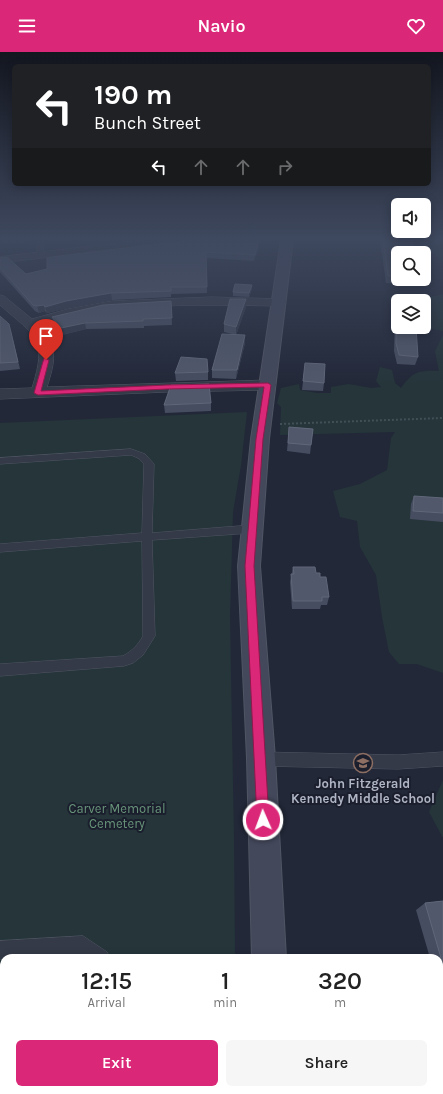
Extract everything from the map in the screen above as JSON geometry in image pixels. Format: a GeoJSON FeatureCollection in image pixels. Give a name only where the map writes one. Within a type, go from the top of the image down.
{"type":"FeatureCollection","features":[{"type":"Feature","properties":{"kind":"main road"},"geometry":{"type":"LineString","coordinates":[[269,954],[261,758],[249,566],[251,530],[262,425],[282,289]]}},
{"type":"Feature","properties":{"kind":"street"},"geometry":{"type":"LineString","coordinates":[[0,299],[30,324],[40,335],[47,350],[45,369],[38,393]]}},
{"type":"Feature","properties":{"kind":"street"},"geometry":{"type":"LineString","coordinates":[[30,324],[68,313],[112,305],[211,301],[280,302]]}},
{"type":"Feature","properties":{"kind":"street"},"geometry":{"type":"LineString","coordinates":[[0,394],[167,387],[268,385]]}},
{"type":"Feature","properties":{"kind":"lane"},"geometry":{"type":"LineString","coordinates":[[0,461],[131,452],[140,454],[149,464],[147,538],[149,636],[144,647],[134,656],[124,661],[0,670]]}},
{"type":"Feature","properties":{"kind":"lane"},"geometry":{"type":"LineString","coordinates":[[0,548],[251,530]]}},
{"type":"Feature","properties":{"kind":"lane"},"geometry":{"type":"LineString","coordinates":[[261,758],[398,762],[443,759]]}},
{"type":"Feature","properties":{"kind":"lane"},"geometry":{"type":"LineString","coordinates":[[0,950],[83,945],[95,954]]}},
{"type":"Feature","properties":{"kind":"path"},"geometry":{"type":"LineString","coordinates":[[262,425],[443,418]]}},
{"type":"Feature","properties":{"kind":"green space"},"geometry":{"type":"Polygon","coordinates":[[[443,294],[443,331],[431,329],[431,297],[443,294]]]}},
{"type":"Feature","properties":{"kind":"green space"},"geometry":{"type":"Polygon","coordinates":[[[443,335],[443,673],[417,664],[399,664],[389,652],[376,575],[360,547],[357,521],[340,517],[333,491],[360,484],[387,470],[391,438],[395,432],[280,435],[281,407],[277,403],[281,388],[299,384],[300,390],[317,393],[331,393],[331,387],[349,384],[371,388],[381,387],[376,381],[380,367],[392,370],[395,383],[401,388],[413,375],[417,373],[439,371],[435,351],[443,335]]]}},
{"type":"Feature","properties":{"kind":"green space","name":"Carver Memorial Cemetery"},"geometry":{"type":"Polygon","coordinates":[[[247,412],[241,465],[233,512],[230,617],[235,954],[0,954],[0,423],[247,412]]]}},
{"type":"Feature","properties":{"kind":"green space"},"geometry":{"type":"Polygon","coordinates":[[[443,780],[443,838],[429,812],[443,780]]]}},
{"type":"Feature","properties":{"kind":"building"},"geometry":{"type":"Polygon","coordinates":[[[18,289],[171,289],[171,291],[111,293],[66,301],[45,307],[44,305],[33,305],[18,289]]]}},
{"type":"Feature","properties":{"kind":"building"},"geometry":{"type":"Polygon","coordinates":[[[234,289],[251,289],[249,293],[233,292],[234,289]]]}},
{"type":"Feature","properties":{"kind":"building"},"geometry":{"type":"Polygon","coordinates":[[[230,299],[246,299],[236,327],[224,324],[230,299]]]}},
{"type":"Feature","properties":{"kind":"building"},"geometry":{"type":"Polygon","coordinates":[[[171,301],[172,318],[143,319],[143,321],[85,323],[61,328],[52,317],[103,305],[171,301]]]}},
{"type":"Feature","properties":{"kind":"building"},"geometry":{"type":"Polygon","coordinates":[[[0,316],[9,324],[18,362],[0,363],[0,316]]]}},
{"type":"Feature","properties":{"kind":"building"},"geometry":{"type":"Polygon","coordinates":[[[222,334],[245,335],[237,370],[212,370],[222,334]]]}},
{"type":"Feature","properties":{"kind":"building"},"geometry":{"type":"Polygon","coordinates":[[[396,334],[416,334],[418,357],[399,355],[396,343],[396,334]]]}},
{"type":"Feature","properties":{"kind":"building"},"geometry":{"type":"Polygon","coordinates":[[[181,357],[207,359],[208,372],[175,373],[181,357]]]}},
{"type":"Feature","properties":{"kind":"building"},"geometry":{"type":"Polygon","coordinates":[[[305,363],[325,364],[324,383],[303,381],[305,363]]]}},
{"type":"Feature","properties":{"kind":"building"},"geometry":{"type":"Polygon","coordinates":[[[209,384],[211,403],[164,405],[171,385],[209,384]]]}},
{"type":"Feature","properties":{"kind":"building"},"geometry":{"type":"Polygon","coordinates":[[[289,427],[313,429],[311,445],[288,443],[289,427]]]}},
{"type":"Feature","properties":{"kind":"building"},"geometry":{"type":"Polygon","coordinates":[[[414,496],[443,498],[443,513],[413,511],[414,496]]]}},
{"type":"Feature","properties":{"kind":"building"},"geometry":{"type":"Polygon","coordinates":[[[293,567],[315,567],[316,573],[320,573],[320,577],[326,577],[329,597],[322,597],[322,601],[293,601],[291,574],[294,574],[293,567]]]}},
{"type":"Feature","properties":{"kind":"building"},"geometry":{"type":"Polygon","coordinates":[[[443,901],[443,954],[440,954],[425,903],[443,901]]]}},
{"type":"Feature","properties":{"kind":"place","name":"John Fitzgerald Kennedy Middle School"},"geometry":{"type":"Point","coordinates":[363,763]}},
{"type":"Feature","properties":{"kind":"route"},"geometry":{"type":"LineString","coordinates":[[46,360],[38,393],[167,387],[268,385],[260,439],[249,566],[261,758],[263,820]]}}]}
